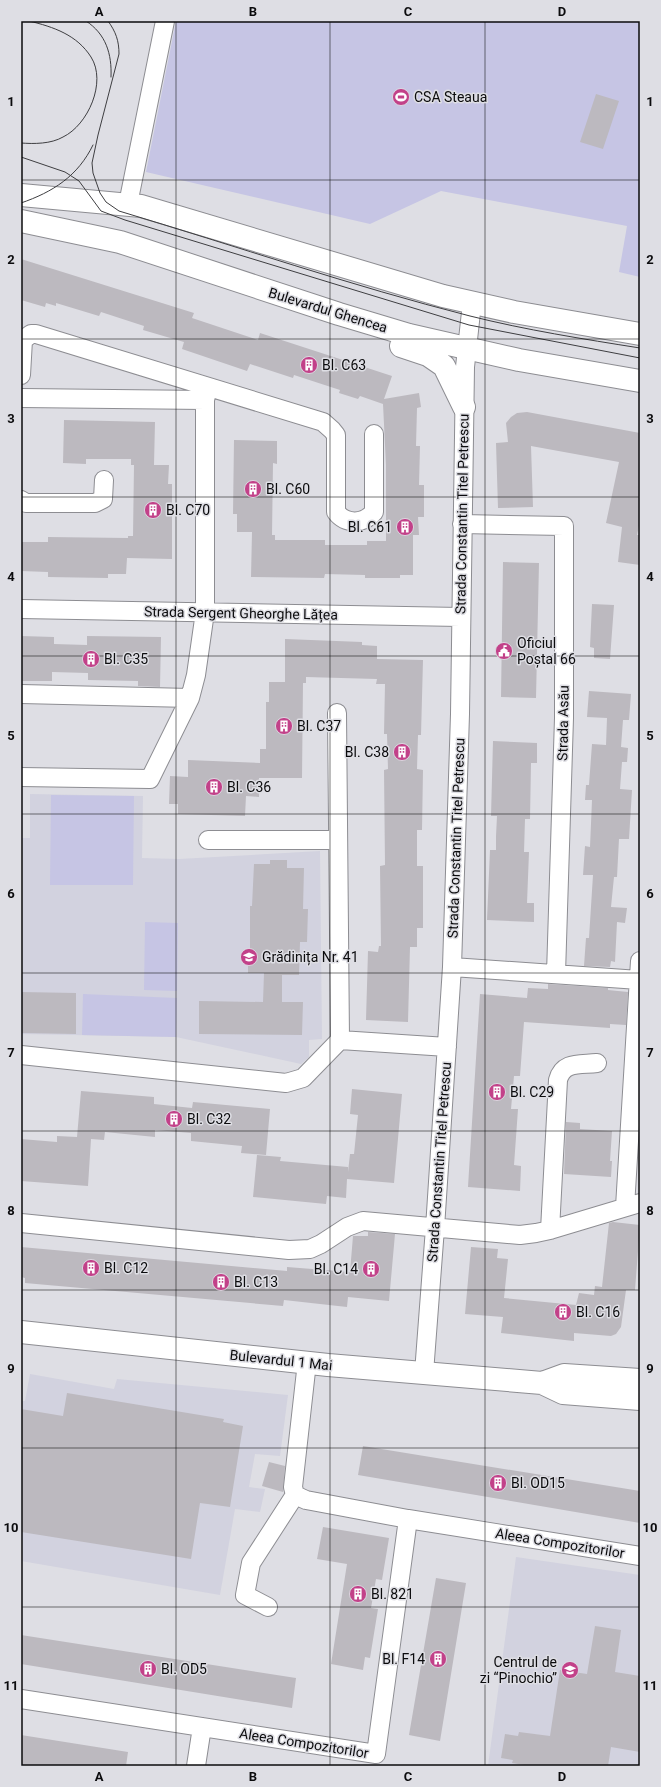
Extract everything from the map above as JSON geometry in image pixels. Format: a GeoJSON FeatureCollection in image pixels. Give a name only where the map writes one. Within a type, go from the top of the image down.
{"type":"FeatureCollection","features":[{"type":"Feature","properties":{"kind":"main road"},"geometry":{"type":"LineString","coordinates":[[21,195],[141,206],[406,286],[472,303],[571,323],[640,334]]}},
{"type":"Feature","properties":{"kind":"main road","name":"Bulevardul Ghencea"},"geometry":{"type":"LineString","coordinates":[[21,221],[120,242],[395,331],[466,349],[519,360],[640,381]]}},
{"type":"Feature","properties":{"kind":"main road"},"geometry":{"type":"LineString","coordinates":[[288,297],[301,311],[428,355],[444,366],[464,407]]}},
{"type":"Feature","properties":{"kind":"main road","name":"Bulevardul 1 Mai"},"geometry":{"type":"LineString","coordinates":[[21,1332],[307,1362],[542,1383],[563,1393],[640,1399]]}},
{"type":"Feature","properties":{"kind":"main road","name":"Bulevardul 1 Mai"},"geometry":{"type":"LineString","coordinates":[[542,1383],[564,1375],[640,1380]]}},
{"type":"Feature","properties":{"kind":"street"},"geometry":{"type":"LineString","coordinates":[[128,204],[165,21]]}},
{"type":"Feature","properties":{"kind":"street","name":"Strada Constantin Titel Petrescu"},"geometry":{"type":"LineString","coordinates":[[424,1372],[452,968],[460,714],[460,617],[464,407],[466,349],[472,303]]}},
{"type":"Feature","properties":{"kind":"street"},"geometry":{"type":"LineString","coordinates":[[21,375],[23,340],[31,334],[36,334],[206,393],[323,422],[328,425],[336,435],[337,441],[336,512],[348,521],[363,521],[374,512],[374,434]]}},
{"type":"Feature","properties":{"kind":"street"},"geometry":{"type":"LineString","coordinates":[[21,398],[206,393]]}},
{"type":"Feature","properties":{"kind":"street"},"geometry":{"type":"LineString","coordinates":[[21,777],[150,779],[190,698],[196,675],[206,612],[206,393]]}},
{"type":"Feature","properties":{"kind":"street"},"geometry":{"type":"LineString","coordinates":[[21,500],[26,503],[95,503],[102,499],[104,480]]}},
{"type":"Feature","properties":{"kind":"street","name":"Strada Asău"},"geometry":{"type":"LineString","coordinates":[[462,524],[564,526],[564,718],[556,974]]}},
{"type":"Feature","properties":{"kind":"street","name":"Strada Sergent Gheorghe Lățea"},"geometry":{"type":"LineString","coordinates":[[21,609],[460,617]]}},
{"type":"Feature","properties":{"kind":"street"},"geometry":{"type":"LineString","coordinates":[[21,694],[190,698]]}},
{"type":"Feature","properties":{"kind":"street"},"geometry":{"type":"LineString","coordinates":[[21,1054],[286,1082],[303,1078],[340,1040],[337,713]]}},
{"type":"Feature","properties":{"kind":"street"},"geometry":{"type":"LineString","coordinates":[[208,840],[338,840]]}},
{"type":"Feature","properties":{"kind":"street"},"geometry":{"type":"LineString","coordinates":[[21,1223],[290,1250],[310,1249],[321,1244],[347,1227],[363,1221],[520,1235],[536,1234],[632,1205],[640,961]]}},
{"type":"Feature","properties":{"kind":"street"},"geometry":{"type":"LineString","coordinates":[[452,968],[639,980]]}},
{"type":"Feature","properties":{"kind":"street"},"geometry":{"type":"LineString","coordinates":[[340,1040],[447,1047]]}},
{"type":"Feature","properties":{"kind":"street"},"geometry":{"type":"LineString","coordinates":[[550,1230],[560,1072],[566,1067],[597,1063]]}},
{"type":"Feature","properties":{"kind":"street"},"geometry":{"type":"LineString","coordinates":[[268,1607],[245,1594],[251,1562],[295,1494],[293,1487],[307,1362]]}},
{"type":"Feature","properties":{"kind":"street","name":"Aleea Compozitorilor"},"geometry":{"type":"LineString","coordinates":[[295,1494],[306,1500],[408,1519],[640,1556]]}},
{"type":"Feature","properties":{"kind":"street","name":"Aleea Compozitorilor"},"geometry":{"type":"LineString","coordinates":[[21,1700],[202,1727],[380,1760],[408,1519]]}},
{"type":"Feature","properties":{"kind":"street"},"geometry":{"type":"LineString","coordinates":[[196,1766],[202,1727]]}},
{"type":"Feature","properties":{"kind":"shaded area","name":"CSA Steaua"},"geometry":{"type":"Polygon","coordinates":[[[176,21],[640,21],[640,277],[619,272],[627,226],[441,191],[370,224],[146,172],[176,21]]]}},
{"type":"Feature","properties":{"kind":"shaded area"},"geometry":{"type":"Polygon","coordinates":[[[30,794],[143,796],[142,858],[179,859],[320,851],[322,1039],[309,1040],[309,1057],[301,1064],[176,1037],[21,1034],[21,838],[30,838],[30,794]]]}},
{"type":"Feature","properties":{"kind":"shaded area"},"geometry":{"type":"Polygon","coordinates":[[[51,795],[134,796],[133,885],[50,885],[51,795]]]}},
{"type":"Feature","properties":{"kind":"shaded area"},"geometry":{"type":"Polygon","coordinates":[[[145,922],[178,923],[177,991],[144,990],[145,922]]]}},
{"type":"Feature","properties":{"kind":"shaded area"},"geometry":{"type":"Polygon","coordinates":[[[83,994],[177,998],[176,1037],[82,1035],[83,994]]]}},
{"type":"Feature","properties":{"kind":"shaded area"},"geometry":{"type":"Polygon","coordinates":[[[30,1374],[114,1389],[117,1379],[288,1395],[280,1456],[255,1454],[249,1487],[265,1489],[260,1512],[235,1509],[220,1595],[21,1561],[21,1401],[25,1401],[30,1374]]]}},
{"type":"Feature","properties":{"kind":"shaded area","name":"Centrul de zi “Pinochio”"},"geometry":{"type":"Polygon","coordinates":[[[516,1557],[640,1575],[640,1766],[488,1766],[516,1557]]]}},
{"type":"Feature","properties":{"kind":"building"},"geometry":{"type":"Polygon","coordinates":[[[596,94],[619,101],[603,149],[580,142],[596,94]]]}},
{"type":"Feature","properties":{"kind":"building"},"geometry":{"type":"Polygon","coordinates":[[[21,259],[194,313],[192,318],[258,340],[260,333],[392,376],[384,399],[419,393],[421,407],[417,408],[416,446],[420,446],[419,485],[424,485],[424,517],[418,517],[419,535],[413,535],[413,575],[400,575],[400,578],[365,578],[365,575],[325,574],[324,578],[251,577],[252,532],[237,532],[237,514],[233,514],[234,440],[277,441],[277,464],[273,463],[272,535],[275,535],[275,540],[325,540],[325,545],[367,545],[367,541],[386,541],[386,465],[383,404],[360,396],[358,399],[339,393],[340,390],[294,375],[293,378],[250,364],[247,371],[182,349],[184,342],[143,330],[144,326],[101,312],[99,316],[56,303],[56,306],[46,303],[45,307],[21,300],[21,259]]]}},
{"type":"Feature","properties":{"kind":"building"},"geometry":{"type":"Polygon","coordinates":[[[527,412],[640,433],[640,521],[637,535],[640,535],[640,565],[618,562],[622,527],[606,523],[619,462],[531,446],[533,507],[498,508],[496,443],[508,442],[506,423],[511,417],[517,413],[527,412]]]}},
{"type":"Feature","properties":{"kind":"building","name":"Bl. C70"},"geometry":{"type":"Polygon","coordinates":[[[64,420],[155,422],[154,465],[169,465],[168,484],[172,484],[172,559],[127,558],[126,574],[108,574],[108,578],[48,577],[48,572],[21,571],[21,542],[48,542],[48,537],[128,538],[128,536],[133,536],[134,465],[131,465],[131,459],[86,459],[86,464],[63,463],[64,420]]]}},
{"type":"Feature","properties":{"kind":"building"},"geometry":{"type":"Polygon","coordinates":[[[503,562],[539,563],[536,698],[501,697],[503,562]]]}},
{"type":"Feature","properties":{"kind":"building"},"geometry":{"type":"Polygon","coordinates":[[[592,604],[614,605],[610,659],[594,658],[594,648],[590,647],[592,604]]]}},
{"type":"Feature","properties":{"kind":"building","name":"Bl. C35"},"geometry":{"type":"Polygon","coordinates":[[[21,636],[54,637],[54,644],[87,645],[87,636],[161,637],[160,687],[138,686],[138,681],[88,680],[88,673],[52,672],[52,681],[21,681],[21,636]]]}},
{"type":"Feature","properties":{"kind":"building"},"geometry":{"type":"Polygon","coordinates":[[[285,639],[362,642],[362,645],[377,646],[377,659],[423,660],[421,735],[418,735],[417,769],[423,770],[422,830],[417,830],[417,866],[423,866],[423,928],[417,928],[417,947],[410,947],[408,1022],[366,1020],[368,951],[378,952],[379,946],[381,946],[380,866],[385,865],[384,770],[388,769],[387,734],[384,734],[385,684],[376,684],[377,679],[306,677],[306,683],[303,683],[302,778],[259,778],[259,797],[246,796],[245,816],[178,814],[178,804],[169,804],[170,776],[188,777],[188,760],[260,763],[260,749],[266,749],[266,702],[269,702],[269,682],[285,682],[285,639]]]}},
{"type":"Feature","properties":{"kind":"building"},"geometry":{"type":"Polygon","coordinates":[[[589,691],[631,694],[629,720],[623,720],[621,747],[628,748],[627,762],[622,762],[620,789],[632,790],[629,839],[619,839],[617,877],[614,877],[611,907],[627,908],[625,923],[617,922],[615,962],[611,961],[610,967],[584,966],[586,938],[589,938],[593,875],[583,875],[585,846],[590,847],[592,800],[585,800],[586,785],[589,785],[592,744],[606,745],[607,718],[587,717],[589,691]]]}},
{"type":"Feature","properties":{"kind":"building"},"geometry":{"type":"Polygon","coordinates":[[[493,741],[537,743],[537,763],[531,763],[530,819],[525,819],[524,852],[529,852],[527,903],[534,903],[534,922],[487,920],[490,850],[496,850],[497,816],[491,816],[493,741]]]}},
{"type":"Feature","properties":{"kind":"building"},"geometry":{"type":"Polygon","coordinates":[[[270,860],[287,860],[287,868],[304,868],[303,909],[308,909],[307,942],[300,942],[299,975],[282,975],[282,1002],[303,1002],[302,1035],[199,1034],[199,1001],[263,1002],[264,973],[248,973],[248,949],[250,949],[250,906],[252,906],[254,864],[270,864],[270,860]]]}},
{"type":"Feature","properties":{"kind":"building","name":"Bl. C29"},"geometry":{"type":"Polygon","coordinates":[[[548,984],[608,988],[608,990],[628,992],[626,1025],[610,1024],[610,1028],[524,1022],[520,1076],[514,1076],[511,1109],[518,1109],[514,1165],[521,1166],[520,1191],[468,1187],[480,994],[527,998],[528,988],[548,989],[548,984]]]}},
{"type":"Feature","properties":{"kind":"building"},"geometry":{"type":"Polygon","coordinates":[[[21,992],[76,993],[76,1034],[21,1033],[21,992]]]}},
{"type":"Feature","properties":{"kind":"building"},"geometry":{"type":"Polygon","coordinates":[[[352,1089],[402,1094],[394,1183],[347,1179],[346,1198],[327,1196],[326,1204],[253,1197],[257,1155],[281,1157],[280,1161],[348,1167],[348,1172],[350,1154],[354,1154],[358,1115],[350,1114],[352,1089]]]}},
{"type":"Feature","properties":{"kind":"building","name":"Bl. C32"},"geometry":{"type":"Polygon","coordinates":[[[81,1091],[154,1097],[154,1104],[192,1108],[193,1102],[270,1109],[266,1155],[241,1153],[242,1146],[191,1141],[191,1133],[155,1130],[155,1137],[105,1132],[104,1140],[91,1139],[88,1186],[21,1181],[21,1139],[57,1142],[57,1136],[77,1137],[81,1091]]]}},
{"type":"Feature","properties":{"kind":"building"},"geometry":{"type":"Polygon","coordinates":[[[566,1122],[580,1123],[580,1129],[612,1131],[610,1161],[612,1161],[611,1177],[564,1174],[566,1122]]]}},
{"type":"Feature","properties":{"kind":"building"},"geometry":{"type":"Polygon","coordinates":[[[613,1222],[640,1225],[635,1290],[626,1290],[621,1327],[616,1334],[611,1336],[574,1333],[574,1341],[501,1333],[503,1317],[465,1314],[471,1247],[498,1249],[497,1258],[508,1259],[504,1298],[576,1305],[579,1293],[594,1295],[595,1286],[602,1287],[609,1223],[613,1222]]]}},
{"type":"Feature","properties":{"kind":"building"},"geometry":{"type":"Polygon","coordinates":[[[368,1232],[395,1234],[389,1301],[348,1297],[347,1307],[284,1300],[283,1306],[25,1283],[25,1278],[21,1277],[21,1247],[287,1271],[287,1267],[350,1272],[353,1236],[368,1236],[368,1232]]]}},
{"type":"Feature","properties":{"kind":"building"},"geometry":{"type":"Polygon","coordinates":[[[67,1393],[224,1419],[223,1422],[243,1426],[230,1507],[200,1503],[191,1559],[21,1532],[21,1409],[63,1416],[67,1393]]]}},
{"type":"Feature","properties":{"kind":"building","name":"Bl. OD15"},"geometry":{"type":"Polygon","coordinates":[[[363,1446],[640,1491],[640,1523],[358,1475],[363,1446]]]}},
{"type":"Feature","properties":{"kind":"building"},"geometry":{"type":"Polygon","coordinates":[[[269,1462],[285,1466],[283,1492],[262,1486],[269,1462]]]}},
{"type":"Feature","properties":{"kind":"building","name":"Bl. 821"},"geometry":{"type":"Polygon","coordinates":[[[323,1527],[389,1538],[382,1580],[376,1579],[371,1608],[378,1609],[370,1658],[365,1657],[363,1670],[331,1664],[347,1564],[317,1559],[323,1527]]]}},
{"type":"Feature","properties":{"kind":"building","name":"Bl. F14"},"geometry":{"type":"Polygon","coordinates":[[[436,1578],[466,1583],[440,1741],[409,1735],[436,1578]]]}},
{"type":"Feature","properties":{"kind":"building"},"geometry":{"type":"Polygon","coordinates":[[[595,1626],[621,1630],[615,1672],[640,1676],[640,1752],[611,1747],[608,1766],[530,1766],[512,1763],[513,1760],[501,1758],[505,1734],[518,1736],[519,1732],[550,1736],[560,1670],[587,1674],[595,1626]]]}},
{"type":"Feature","properties":{"kind":"building","name":"Bl. OD5"},"geometry":{"type":"Polygon","coordinates":[[[21,1635],[296,1678],[292,1708],[21,1664],[21,1635]]]}},
{"type":"Feature","properties":{"kind":"building"},"geometry":{"type":"Polygon","coordinates":[[[21,1735],[128,1752],[126,1766],[21,1766],[21,1735]]]}},
{"type":"Feature","properties":{"kind":"tram line"},"geometry":{"type":"LineString","coordinates":[[21,143],[53,141],[72,131],[87,113],[96,90],[97,78],[91,57],[79,43],[56,29],[29,21]]}},
{"type":"Feature","properties":{"kind":"tram line"},"geometry":{"type":"LineString","coordinates":[[86,21],[93,26],[103,38],[109,53],[111,77]]}},
{"type":"Feature","properties":{"kind":"tram line"},"geometry":{"type":"LineString","coordinates":[[108,21],[116,37],[119,54],[92,163],[93,173],[100,193],[106,202],[119,211],[338,279],[470,316],[533,330],[640,348]]}},
{"type":"Feature","properties":{"kind":"tram line"},"geometry":{"type":"LineString","coordinates":[[21,203],[44,194],[63,182],[80,166],[93,145]]}},
{"type":"Feature","properties":{"kind":"tram line"},"geometry":{"type":"LineString","coordinates":[[21,157],[65,172],[79,181],[101,211],[125,220],[469,325],[640,358]]}},
{"type":"Feature","properties":{"kind":"place","name":"CSA Steaua"},"geometry":{"type":"Point","coordinates":[401,97]}},
{"type":"Feature","properties":{"kind":"place","name":"Bl. C63"},"geometry":{"type":"Point","coordinates":[309,365]}},
{"type":"Feature","properties":{"kind":"place","name":"Bl. C60"},"geometry":{"type":"Point","coordinates":[253,489]}},
{"type":"Feature","properties":{"kind":"place","name":"Bl. C70"},"geometry":{"type":"Point","coordinates":[153,510]}},
{"type":"Feature","properties":{"kind":"place","name":"Bl. C61"},"geometry":{"type":"Point","coordinates":[405,527]}},
{"type":"Feature","properties":{"kind":"place","name":"Oficiul Poștal 66"},"geometry":{"type":"Point","coordinates":[504,651]}},
{"type":"Feature","properties":{"kind":"place","name":"Bl. C35"},"geometry":{"type":"Point","coordinates":[91,659]}},
{"type":"Feature","properties":{"kind":"place","name":"Bl. C37"},"geometry":{"type":"Point","coordinates":[284,726]}},
{"type":"Feature","properties":{"kind":"place","name":"Bl. C38"},"geometry":{"type":"Point","coordinates":[402,752]}},
{"type":"Feature","properties":{"kind":"place","name":"Bl. C36"},"geometry":{"type":"Point","coordinates":[214,787]}},
{"type":"Feature","properties":{"kind":"place","name":"Grădinița Nr. 41"},"geometry":{"type":"Point","coordinates":[249,957]}},
{"type":"Feature","properties":{"kind":"place","name":"Bl. C29"},"geometry":{"type":"Point","coordinates":[497,1092]}},
{"type":"Feature","properties":{"kind":"place","name":"Bl. C32"},"geometry":{"type":"Point","coordinates":[174,1119]}},
{"type":"Feature","properties":{"kind":"place","name":"Bl. C12"},"geometry":{"type":"Point","coordinates":[91,1268]}},
{"type":"Feature","properties":{"kind":"place","name":"Bl. C14"},"geometry":{"type":"Point","coordinates":[371,1269]}},
{"type":"Feature","properties":{"kind":"place","name":"Bl. C13"},"geometry":{"type":"Point","coordinates":[221,1282]}},
{"type":"Feature","properties":{"kind":"place","name":"Bl. C16"},"geometry":{"type":"Point","coordinates":[563,1312]}},
{"type":"Feature","properties":{"kind":"place","name":"Bl. OD15"},"geometry":{"type":"Point","coordinates":[498,1483]}},
{"type":"Feature","properties":{"kind":"place","name":"Bl. 821"},"geometry":{"type":"Point","coordinates":[358,1594]}},
{"type":"Feature","properties":{"kind":"place","name":"Bl. F14"},"geometry":{"type":"Point","coordinates":[438,1659]}},
{"type":"Feature","properties":{"kind":"place","name":"Bl. OD5"},"geometry":{"type":"Point","coordinates":[148,1669]}},
{"type":"Feature","properties":{"kind":"place","name":"Centrul de zi “Pinochio”"},"geometry":{"type":"Point","coordinates":[570,1670]}}]}
